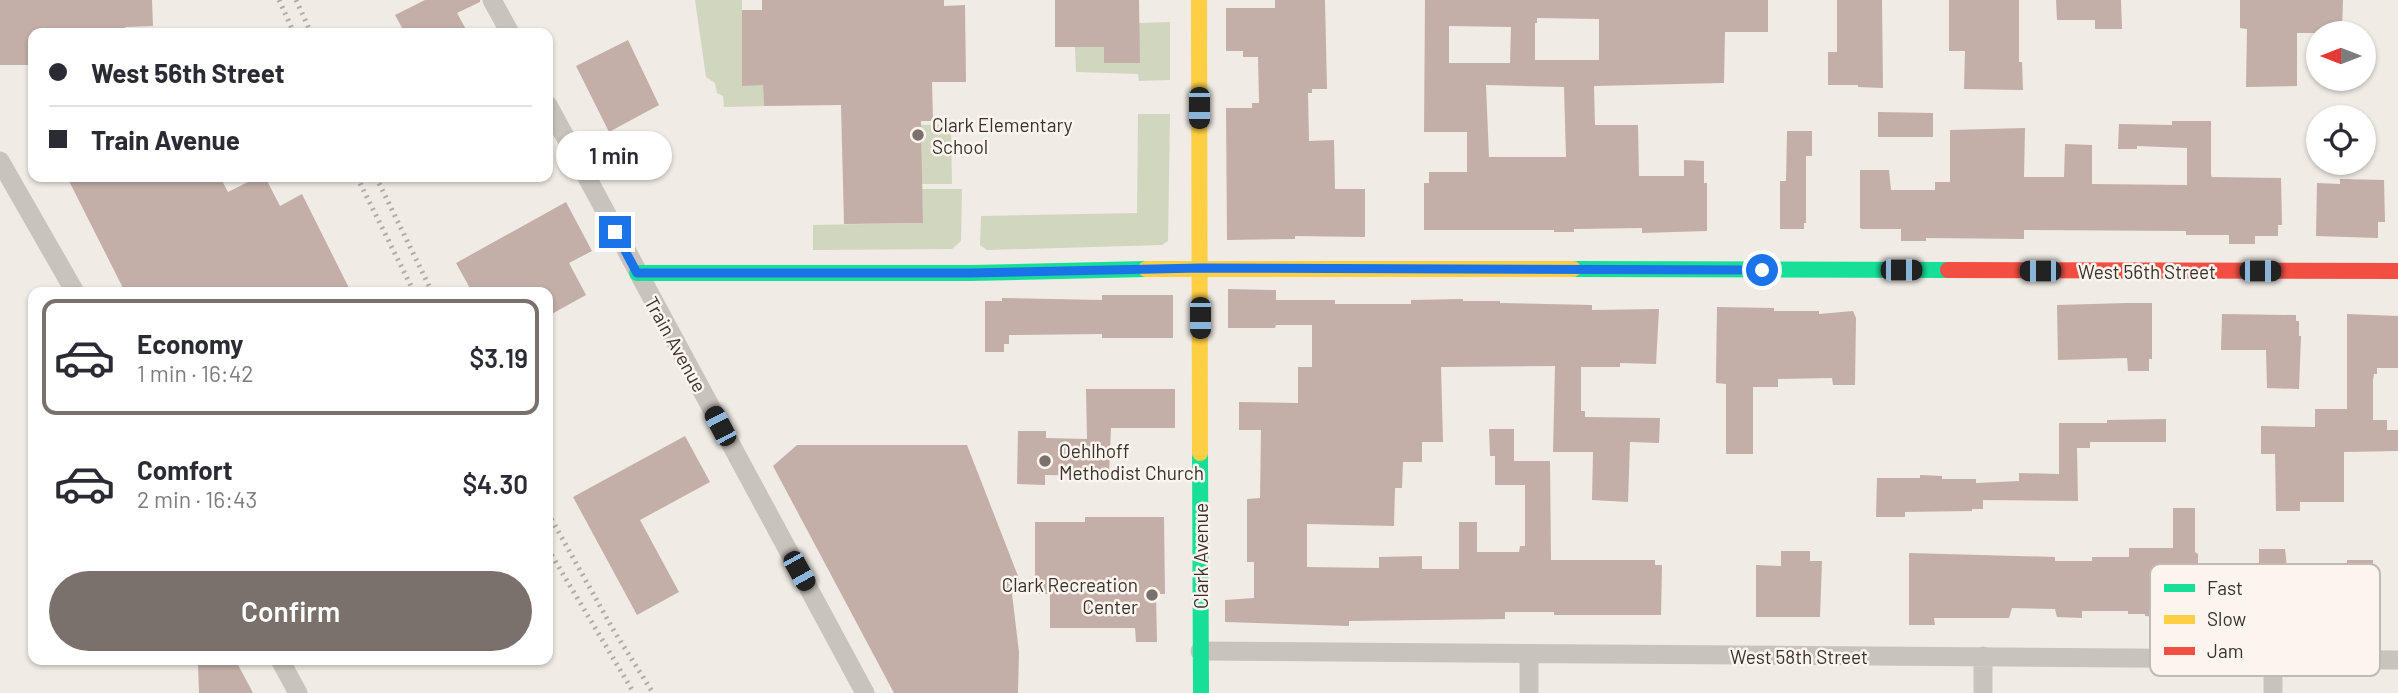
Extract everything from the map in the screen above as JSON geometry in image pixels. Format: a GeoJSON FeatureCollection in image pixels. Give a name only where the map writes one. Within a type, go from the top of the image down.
{"type":"FeatureCollection","features":[{"type":"Feature","properties":{"kind":"street"},"geometry":{"type":"LineString","coordinates":[[492,0],[506,28]]}},
{"type":"Feature","properties":{"kind":"street","name":"Clark Avenue"},"geometry":{"type":"LineString","coordinates":[[1199,0],[1201,693]]}},
{"type":"Feature","properties":{"kind":"street","name":"Train Avenue"},"geometry":{"type":"LineString","coordinates":[[553,114],[865,693]]}},
{"type":"Feature","properties":{"kind":"street"},"geometry":{"type":"LineString","coordinates":[[0,161],[72,287]]}},
{"type":"Feature","properties":{"kind":"street","name":"West 56th Street"},"geometry":{"type":"LineString","coordinates":[[637,273],[971,273],[1200,268],[2398,271]]}},
{"type":"Feature","properties":{"kind":"street","name":"West 58th Street"},"geometry":{"type":"LineString","coordinates":[[1200,651],[2150,658]]}},
{"type":"Feature","properties":{"kind":"street"},"geometry":{"type":"LineString","coordinates":[[1529,654],[1529,693]]}},
{"type":"Feature","properties":{"kind":"street"},"geometry":{"type":"LineString","coordinates":[[1983,656],[1983,693]]}},
{"type":"Feature","properties":{"kind":"street","name":"West 58th Street"},"geometry":{"type":"LineString","coordinates":[[2380,660],[2398,660]]}},
{"type":"Feature","properties":{"kind":"street"},"geometry":{"type":"LineString","coordinates":[[283,665],[298,693]]}},
{"type":"Feature","properties":{"kind":"green space"},"geometry":{"type":"Polygon","coordinates":[[[695,0],[742,0],[742,85],[763,85],[764,106],[724,107],[723,96],[717,93],[715,83],[706,77],[695,0]]]}},
{"type":"Feature","properties":{"kind":"green space"},"geometry":{"type":"Polygon","coordinates":[[[1170,22],[1170,80],[1139,81],[1138,74],[1076,72],[1075,47],[1104,47],[1104,63],[1139,63],[1139,23],[1170,22]]]}},
{"type":"Feature","properties":{"kind":"green space"},"geometry":{"type":"Polygon","coordinates":[[[1138,114],[1170,114],[1168,241],[1162,245],[987,250],[980,245],[981,216],[1137,213],[1138,114]]]}},
{"type":"Feature","properties":{"kind":"green space"},"geometry":{"type":"Polygon","coordinates":[[[951,124],[952,184],[922,184],[921,125],[951,124]]]}},
{"type":"Feature","properties":{"kind":"green space"},"geometry":{"type":"Polygon","coordinates":[[[922,189],[962,189],[961,241],[952,249],[813,250],[813,225],[923,223],[922,189]]]}},
{"type":"Feature","properties":{"kind":"building"},"geometry":{"type":"Polygon","coordinates":[[[0,0],[152,0],[153,26],[28,28],[28,65],[0,65],[0,0]]]}},
{"type":"Feature","properties":{"kind":"building"},"geometry":{"type":"Polygon","coordinates":[[[425,0],[480,0],[457,13],[465,28],[402,28],[395,15],[425,0]]]}},
{"type":"Feature","properties":{"kind":"building"},"geometry":{"type":"Polygon","coordinates":[[[762,0],[944,0],[944,6],[965,5],[966,82],[932,82],[933,121],[921,121],[923,223],[844,224],[841,105],[764,106],[763,85],[742,86],[742,10],[762,10],[762,0]]]}},
{"type":"Feature","properties":{"kind":"building"},"geometry":{"type":"Polygon","coordinates":[[[1055,0],[1139,0],[1140,63],[1104,63],[1104,47],[1055,47],[1055,0]]]}},
{"type":"Feature","properties":{"kind":"building"},"geometry":{"type":"Polygon","coordinates":[[[1275,0],[1325,0],[1327,89],[1312,89],[1312,93],[1308,93],[1309,141],[1334,140],[1335,189],[1365,189],[1365,237],[1295,236],[1295,239],[1227,240],[1226,108],[1252,108],[1252,103],[1259,103],[1258,57],[1243,57],[1243,51],[1226,51],[1226,8],[1275,8],[1275,0]]]}},
{"type":"Feature","properties":{"kind":"building"},"geometry":{"type":"Polygon","coordinates":[[[1425,0],[1768,0],[1768,32],[1725,32],[1724,83],[1594,86],[1595,125],[1638,125],[1639,176],[1684,176],[1684,160],[1704,161],[1707,231],[1642,233],[1642,228],[1574,229],[1574,232],[1424,230],[1424,183],[1429,183],[1429,172],[1467,172],[1467,132],[1424,132],[1425,0]],[[1537,18],[1535,60],[1599,60],[1599,19],[1537,18]],[[1449,26],[1449,63],[1510,63],[1511,27],[1449,26]],[[1486,85],[1489,157],[1566,157],[1564,87],[1486,85]]]}},
{"type":"Feature","properties":{"kind":"building"},"geometry":{"type":"Polygon","coordinates":[[[1837,0],[1882,0],[1883,88],[1828,85],[1828,52],[1837,52],[1837,0]]]}},
{"type":"Feature","properties":{"kind":"building"},"geometry":{"type":"Polygon","coordinates":[[[1949,0],[2019,0],[2019,62],[2022,62],[2023,90],[1964,89],[1965,51],[1949,51],[1949,0]]]}},
{"type":"Feature","properties":{"kind":"building"},"geometry":{"type":"Polygon","coordinates":[[[2056,0],[2121,0],[2122,29],[2095,29],[2095,20],[2057,20],[2056,0]]]}},
{"type":"Feature","properties":{"kind":"building"},"geometry":{"type":"Polygon","coordinates":[[[2240,0],[2343,0],[2342,21],[2306,21],[2306,33],[2297,33],[2297,86],[2246,87],[2247,29],[2240,28],[2240,0]]]}},
{"type":"Feature","properties":{"kind":"building"},"geometry":{"type":"Polygon","coordinates":[[[628,40],[659,105],[609,132],[576,66],[628,40]]]}},
{"type":"Feature","properties":{"kind":"building"},"geometry":{"type":"Polygon","coordinates":[[[1878,112],[1933,113],[1933,137],[1878,137],[1878,112]]]}},
{"type":"Feature","properties":{"kind":"building"},"geometry":{"type":"Polygon","coordinates":[[[2172,121],[2211,121],[2212,177],[2281,178],[2282,225],[2278,225],[2278,236],[2255,236],[2255,244],[2229,244],[2229,235],[2186,235],[2186,231],[2024,230],[2024,239],[1926,238],[1926,241],[1901,241],[1901,229],[1860,228],[1860,170],[1889,170],[1891,190],[1935,190],[1935,182],[1950,182],[1950,130],[2025,128],[2024,177],[2064,177],[2065,144],[2092,145],[2092,184],[2187,185],[2187,148],[2137,146],[2137,149],[2118,149],[2119,124],[2172,125],[2172,121]]]}},
{"type":"Feature","properties":{"kind":"building"},"geometry":{"type":"Polygon","coordinates":[[[1787,131],[1812,131],[1812,156],[1806,156],[1804,229],[1780,229],[1780,181],[1786,181],[1787,131]]]}},
{"type":"Feature","properties":{"kind":"building"},"geometry":{"type":"Polygon","coordinates":[[[2340,179],[2384,180],[2385,222],[2378,222],[2378,238],[2316,236],[2317,183],[2340,184],[2340,179]]]}},
{"type":"Feature","properties":{"kind":"building"},"geometry":{"type":"Polygon","coordinates":[[[70,182],[223,182],[228,192],[248,182],[268,182],[280,206],[302,194],[348,287],[122,287],[70,182]]]}},
{"type":"Feature","properties":{"kind":"building"},"geometry":{"type":"Polygon","coordinates":[[[566,202],[592,251],[569,263],[586,295],[553,313],[553,287],[469,287],[456,263],[566,202]]]}},
{"type":"Feature","properties":{"kind":"building"},"geometry":{"type":"Polygon","coordinates":[[[1228,289],[1276,290],[1276,300],[1335,300],[1335,304],[1411,304],[1411,300],[1463,299],[1500,303],[1592,305],[1592,310],[1659,309],[1656,364],[1620,363],[1620,367],[1581,367],[1581,411],[1585,411],[1585,417],[1660,418],[1659,443],[1630,442],[1628,502],[1592,500],[1593,452],[1553,452],[1555,366],[1441,367],[1443,442],[1422,442],[1422,462],[1403,462],[1402,488],[1395,488],[1394,526],[1307,524],[1307,567],[1379,568],[1379,557],[1422,556],[1422,569],[1459,569],[1459,522],[1477,522],[1477,552],[1519,552],[1520,546],[1525,546],[1525,485],[1495,485],[1495,456],[1490,456],[1489,429],[1514,429],[1514,461],[1550,461],[1551,560],[1655,560],[1655,565],[1662,565],[1661,615],[1505,612],[1505,619],[1349,621],[1349,626],[1225,622],[1225,600],[1254,598],[1254,562],[1247,562],[1247,499],[1260,498],[1261,430],[1239,430],[1239,402],[1298,403],[1298,367],[1312,367],[1312,325],[1228,328],[1228,289]]]}},
{"type":"Feature","properties":{"kind":"building"},"geometry":{"type":"Polygon","coordinates":[[[1102,295],[1173,295],[1173,338],[1102,338],[1102,334],[1009,335],[1009,344],[1004,344],[1004,352],[985,352],[985,301],[1002,301],[1002,298],[1102,300],[1102,295]]]}},
{"type":"Feature","properties":{"kind":"building"},"geometry":{"type":"Polygon","coordinates":[[[2152,303],[2152,359],[2149,359],[2149,371],[2128,371],[2127,358],[2058,360],[2057,305],[2152,303]]]}},
{"type":"Feature","properties":{"kind":"building"},"geometry":{"type":"Polygon","coordinates":[[[1717,307],[1819,311],[1819,314],[1853,311],[1856,318],[1855,385],[1833,385],[1832,378],[1778,379],[1778,387],[1753,387],[1753,454],[1726,454],[1726,384],[1716,383],[1717,307]]]}},
{"type":"Feature","properties":{"kind":"building"},"geometry":{"type":"Polygon","coordinates":[[[2222,314],[2296,315],[2301,336],[2299,389],[2267,388],[2266,350],[2221,350],[2222,314]]]}},
{"type":"Feature","properties":{"kind":"building"},"geometry":{"type":"Polygon","coordinates":[[[2347,314],[2398,316],[2398,368],[2377,368],[2377,374],[2374,374],[2373,420],[2387,420],[2387,430],[2398,430],[2398,451],[2344,452],[2344,502],[2300,502],[2300,511],[2276,511],[2275,454],[2261,454],[2261,426],[2315,427],[2315,409],[2347,409],[2347,314]]]}},
{"type":"Feature","properties":{"kind":"building"},"geometry":{"type":"Polygon","coordinates":[[[1086,389],[1175,389],[1175,428],[1111,428],[1109,476],[1045,475],[1045,485],[1017,484],[1018,431],[1046,431],[1046,438],[1087,439],[1086,389]]]}},
{"type":"Feature","properties":{"kind":"building"},"geometry":{"type":"Polygon","coordinates":[[[2166,419],[2166,442],[2090,442],[2090,448],[2077,448],[2078,501],[1983,500],[1983,509],[1972,511],[1905,512],[1905,517],[1876,517],[1877,478],[1942,476],[1942,479],[1976,479],[1976,483],[2019,481],[2019,473],[2059,474],[2059,423],[2166,419]]]}},
{"type":"Feature","properties":{"kind":"building"},"geometry":{"type":"Polygon","coordinates":[[[685,436],[710,482],[640,520],[679,592],[637,615],[573,497],[685,436]]]}},
{"type":"Feature","properties":{"kind":"building"},"geometry":{"type":"Polygon","coordinates":[[[797,445],[967,445],[1025,594],[1012,594],[1019,652],[1018,693],[894,693],[773,466],[797,445]]]}},
{"type":"Feature","properties":{"kind":"building"},"geometry":{"type":"Polygon","coordinates":[[[2173,508],[2195,508],[2195,552],[2198,554],[2198,564],[2150,564],[2150,616],[2128,614],[2128,611],[2082,611],[2082,618],[2057,617],[2055,609],[2012,608],[2009,618],[1934,618],[1935,625],[1909,625],[1909,553],[2055,557],[2055,561],[2092,561],[2092,557],[2129,557],[2129,548],[2173,548],[2173,508]]]}},
{"type":"Feature","properties":{"kind":"building"},"geometry":{"type":"Polygon","coordinates":[[[1085,517],[1164,517],[1165,594],[1156,594],[1157,642],[1136,642],[1135,628],[1050,628],[1050,594],[1035,594],[1035,522],[1085,522],[1085,517]]]}},
{"type":"Feature","properties":{"kind":"building"},"geometry":{"type":"Polygon","coordinates":[[[2259,549],[2285,549],[2287,564],[2259,564],[2259,549]]]}},
{"type":"Feature","properties":{"kind":"building"},"geometry":{"type":"Polygon","coordinates":[[[1781,551],[1810,551],[1810,561],[1822,561],[1820,617],[1756,617],[1756,565],[1781,566],[1781,551]]]}},
{"type":"Feature","properties":{"kind":"building"},"geometry":{"type":"Polygon","coordinates":[[[2347,560],[2373,560],[2373,564],[2347,564],[2347,560]]]}},
{"type":"Feature","properties":{"kind":"building"},"geometry":{"type":"Polygon","coordinates":[[[198,665],[238,665],[253,693],[199,693],[198,665]]]}},
{"type":"Feature","properties":{"kind":"railway"},"geometry":{"type":"LineString","coordinates":[[279,0],[292,28]]}},
{"type":"Feature","properties":{"kind":"railway"},"geometry":{"type":"LineString","coordinates":[[296,0],[309,28]]}},
{"type":"Feature","properties":{"kind":"railway"},"geometry":{"type":"LineString","coordinates":[[359,182],[412,287]]}},
{"type":"Feature","properties":{"kind":"railway"},"geometry":{"type":"LineString","coordinates":[[378,182],[430,287]]}},
{"type":"Feature","properties":{"kind":"railway"},"geometry":{"type":"LineString","coordinates":[[553,522],[614,631],[653,693]]}},
{"type":"Feature","properties":{"kind":"railway"},"geometry":{"type":"LineString","coordinates":[[553,557],[634,693]]}},
{"type":"Feature","properties":{"kind":"traffic: fast"},"geometry":{"type":"LineString","coordinates":[[637,273],[971,273],[1146,269]]}},
{"type":"Feature","properties":{"kind":"traffic: fast"},"geometry":{"type":"LineString","coordinates":[[1573,269],[1948,270]]}},
{"type":"Feature","properties":{"kind":"traffic: fast"},"geometry":{"type":"LineString","coordinates":[[1200,453],[1201,693]]}},
{"type":"Feature","properties":{"kind":"traffic: slow"},"geometry":{"type":"LineString","coordinates":[[1199,0],[1200,453]]}},
{"type":"Feature","properties":{"kind":"traffic: slow"},"geometry":{"type":"LineString","coordinates":[[1146,269],[1573,269]]}},
{"type":"Feature","properties":{"kind":"traffic: jam"},"geometry":{"type":"LineString","coordinates":[[1948,270],[2398,271]]}},
{"type":"Feature","properties":{"kind":"place","name":"Clark Elementary School"},"geometry":{"type":"Point","coordinates":[918,135]}},
{"type":"Feature","properties":{"kind":"place","name":"Oehlhoff Methodist Church"},"geometry":{"type":"Point","coordinates":[1045,461]}},
{"type":"Feature","properties":{"kind":"place","name":"Clark Recreation Center"},"geometry":{"type":"Point","coordinates":[1152,595]}},
{"type":"Feature","properties":{"kind":"route"},"geometry":{"type":"LineString","coordinates":[[615,232],[637,273],[971,273],[1200,268],[1762,270]]}}]}
